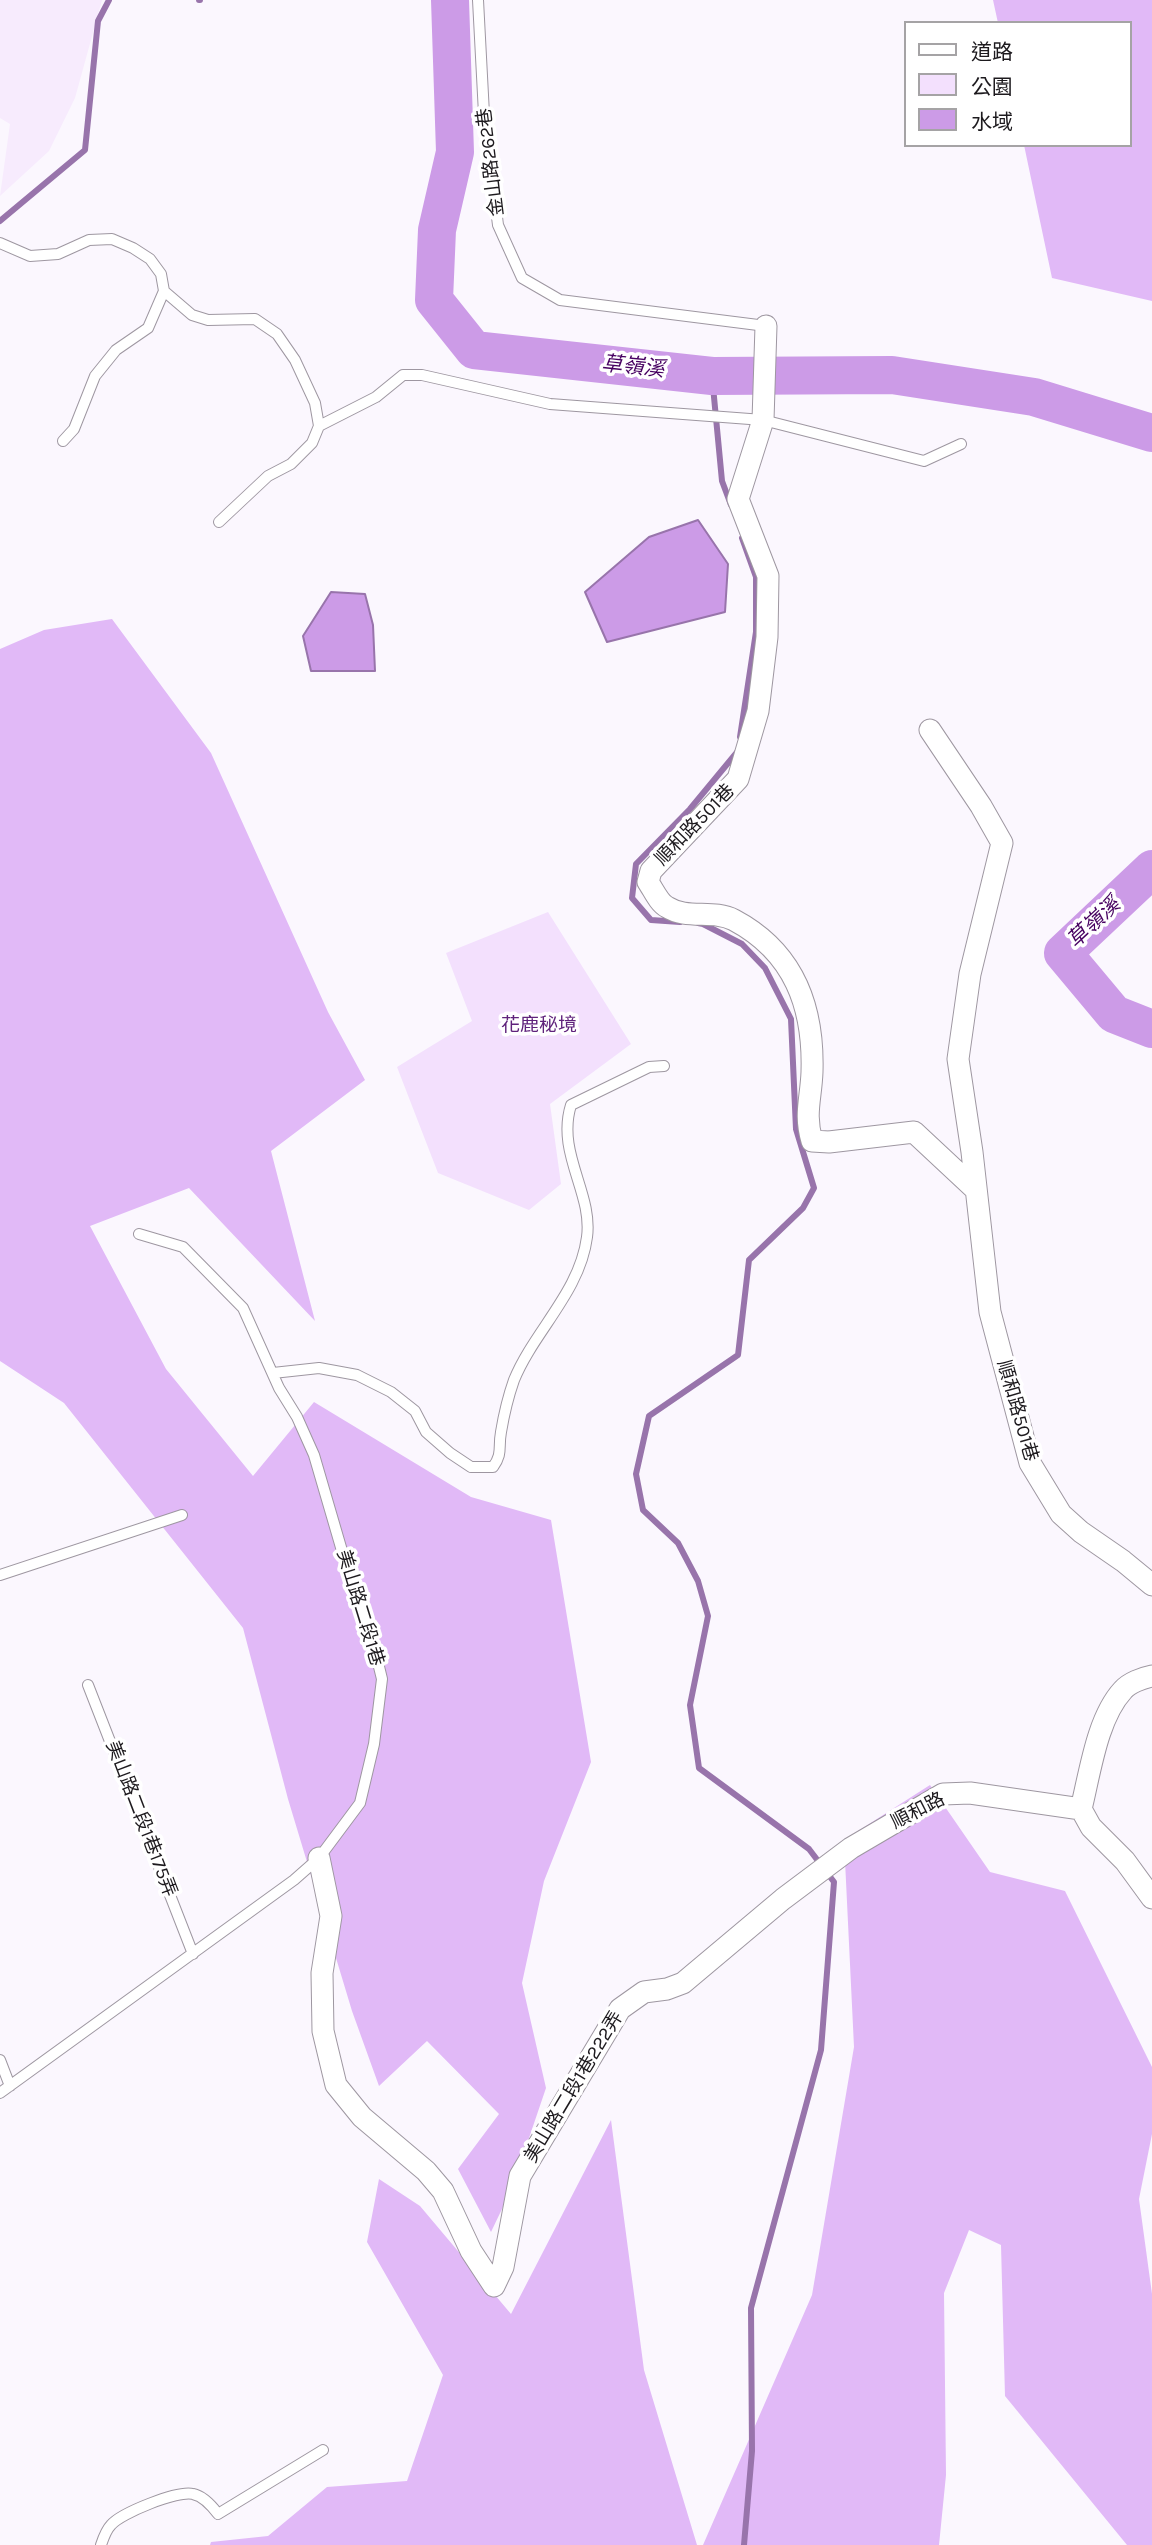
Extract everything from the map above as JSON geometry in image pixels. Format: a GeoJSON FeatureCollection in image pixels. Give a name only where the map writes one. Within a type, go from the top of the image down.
{"type":"FeatureCollection","features":[{"type":"Feature","properties":{"kind":"street","name":"順和路501巷"},"geometry":{"type":"LineString","coordinates":[[766,326],[763,420],[738,499],[768,576],[767,637],[758,711],[738,779],[651,871],[648,882],[666,907],[685,914],[723,914],[750,929],[785,961],[808,1009],[812,1071],[807,1122],[812,1140],[829,1142],[914,1132],[974,1188]]}},
{"type":"Feature","properties":{"kind":"street","name":"順和路501巷"},"geometry":{"type":"LineString","coordinates":[[930,730],[1002,842],[971,974],[958,1059],[989,1312],[1030,1463],[1060,1514],[1152,1585]]}},
{"type":"Feature","properties":{"kind":"street"},"geometry":{"type":"LineString","coordinates":[[1152,1676],[1124,1688],[1110,1708],[1096,1745],[1080,1809],[1091,1827],[1125,1861],[1152,1898]]}},
{"type":"Feature","properties":{"kind":"street","name":"順和路"},"geometry":{"type":"LineString","coordinates":[[812,1877],[851,1848],[943,1794],[970,1793],[1080,1809]]}},
{"type":"Feature","properties":{"kind":"street","name":"美山路二段1巷222弄"},"geometry":{"type":"LineString","coordinates":[[318,1858],[331,1916],[322,1973],[323,2031],[336,2085],[362,2118],[426,2171],[443,2191],[471,2250],[495,2286],[503,2267],[520,2176],[620,2009],[644,1992],[667,1989],[683,1983],[812,1877]]}},
{"type":"Feature","properties":{"kind":"lane","name":"金山路262巷"},"geometry":{"type":"LineString","coordinates":[[478,0],[484,114],[498,225],[522,278],[560,300],[766,326]]}},
{"type":"Feature","properties":{"kind":"lane"},"geometry":{"type":"LineString","coordinates":[[0,243],[30,256],[58,254],[89,240],[112,239],[150,259],[162,274],[164,291],[148,328],[116,350],[95,376],[74,429],[62,442]]}},
{"type":"Feature","properties":{"kind":"lane"},"geometry":{"type":"LineString","coordinates":[[164,291],[192,315],[208,320],[255,319],[277,334],[295,360],[315,403],[319,426],[312,443],[291,464],[268,476],[219,522]]}},
{"type":"Feature","properties":{"kind":"lane"},"geometry":{"type":"LineString","coordinates":[[319,426],[376,397],[403,375],[422,375],[550,404],[763,420],[924,461],[961,444]]}},
{"type":"Feature","properties":{"kind":"lane"},"geometry":{"type":"LineString","coordinates":[[273,1373],[319,1368],[357,1375],[391,1392],[415,1411],[426,1432],[460,1460],[471,1467],[493,1467],[501,1456],[500,1438],[505,1409],[515,1378],[573,1282],[587,1236],[585,1209],[570,1161],[568,1115],[571,1105],[649,1067],[664,1066]]}},
{"type":"Feature","properties":{"kind":"lane","name":"美山路二段1巷"},"geometry":{"type":"LineString","coordinates":[[0,2093],[194,1954],[294,1880],[318,1858],[360,1802],[374,1744],[382,1679],[373,1642],[347,1568],[314,1455],[297,1417],[243,1308],[183,1247],[139,1234]]}},
{"type":"Feature","properties":{"kind":"lane"},"geometry":{"type":"LineString","coordinates":[[0,1575],[182,1515]]}},
{"type":"Feature","properties":{"kind":"lane","name":"美山路二段1巷175弄"},"geometry":{"type":"LineString","coordinates":[[88,1685],[194,1954]]}},
{"type":"Feature","properties":{"kind":"lane"},"geometry":{"type":"LineString","coordinates":[[0,2060],[10,2086]]}},
{"type":"Feature","properties":{"kind":"lane"},"geometry":{"type":"LineString","coordinates":[[101,2545],[110,2526],[123,2516],[177,2495],[190,2493],[200,2497],[218,2514],[323,2450]]}},
{"type":"Feature","properties":{"kind":"shaded area"},"geometry":{"type":"Polygon","coordinates":[[[0,0],[102,0],[75,98],[49,151],[0,196],[10,124],[0,118],[0,0]]]}},
{"type":"Feature","properties":{"kind":"shaded area"},"geometry":{"type":"Polygon","coordinates":[[[993,0],[1152,0],[1152,301],[1052,278],[1024,147],[1131,147],[1131,21],[998,21],[993,0]]]}},
{"type":"Feature","properties":{"kind":"shaded area"},"geometry":{"type":"Polygon","coordinates":[[[112,619],[211,753],[328,1012],[365,1080],[271,1151],[315,1321],[189,1188],[90,1226],[166,1369],[253,1476],[314,1402],[471,1497],[551,1520],[591,1762],[544,1881],[522,1983],[546,2088],[512,2188],[491,2232],[458,2169],[499,2114],[427,2041],[379,2086],[352,2011],[288,1799],[243,1628],[64,1403],[0,1361],[0,649],[44,630],[112,619]]]}},
{"type":"Feature","properties":{"kind":"shaded area"},"geometry":{"type":"Polygon","coordinates":[[[930,1785],[990,1872],[1065,1891],[1152,2067],[1152,2134],[1139,2199],[1152,2294],[1152,2545],[1127,2545],[1005,2396],[1001,2245],[969,2230],[944,2293],[946,2475],[939,2545],[703,2545],[812,2295],[854,2047],[844,1840],[930,1785]]]}},
{"type":"Feature","properties":{"kind":"shaded area"},"geometry":{"type":"Polygon","coordinates":[[[611,2120],[644,2370],[697,2545],[210,2545],[211,2542],[268,2536],[327,2487],[407,2481],[443,2375],[367,2242],[379,2179],[420,2206],[511,2314],[611,2120]]]}},
{"type":"Feature","properties":{"kind":"green space","name":"花鹿秘境"},"geometry":{"type":"Polygon","coordinates":[[[548,912],[631,1044],[550,1104],[561,1184],[529,1210],[438,1173],[397,1067],[472,1021],[446,953],[548,912]]]}},
{"type":"Feature","properties":{"kind":"water"},"geometry":{"type":"Polygon","coordinates":[[[698,520],[728,564],[725,612],[607,642],[585,592],[649,537],[698,520]]]}},
{"type":"Feature","properties":{"kind":"water"},"geometry":{"type":"Polygon","coordinates":[[[331,592],[365,594],[373,625],[375,671],[311,671],[303,636],[331,592]]]}},
{"type":"Feature","properties":{"kind":"waterway"},"geometry":{"type":"LineString","coordinates":[[0,221],[85,150],[98,21],[109,0]]}},
{"type":"Feature","properties":{"kind":"waterway","name":"草嶺溪"},"geometry":{"type":"LineString","coordinates":[[450,0],[455,152],[437,230],[434,300],[474,350],[712,376],[892,375],[1034,397],[1152,433]]}},
{"type":"Feature","properties":{"kind":"waterway"},"geometry":{"type":"LineString","coordinates":[[712,376],[722,481],[731,505]]}},
{"type":"Feature","properties":{"kind":"waterway"},"geometry":{"type":"LineString","coordinates":[[740,737],[756,632],[756,577],[742,538]]}},
{"type":"Feature","properties":{"kind":"waterway"},"geometry":{"type":"LineString","coordinates":[[680,922],[651,920],[632,898],[636,864],[690,809],[738,751]]}},
{"type":"Feature","properties":{"kind":"waterway","name":"草嶺溪"},"geometry":{"type":"LineString","coordinates":[[1152,869],[1063,953],[1114,1014],[1152,1029]]}},
{"type":"Feature","properties":{"kind":"waterway"},"geometry":{"type":"LineString","coordinates":[[698,923],[742,944],[765,968],[791,1019],[796,1129],[814,1188],[803,1208],[749,1260],[738,1355],[649,1416],[636,1474],[643,1510],[678,1543],[698,1581],[708,1616],[690,1705],[699,1768],[809,1849],[834,1882],[821,2050],[751,2308],[752,2451],[744,2545]]}}]}
